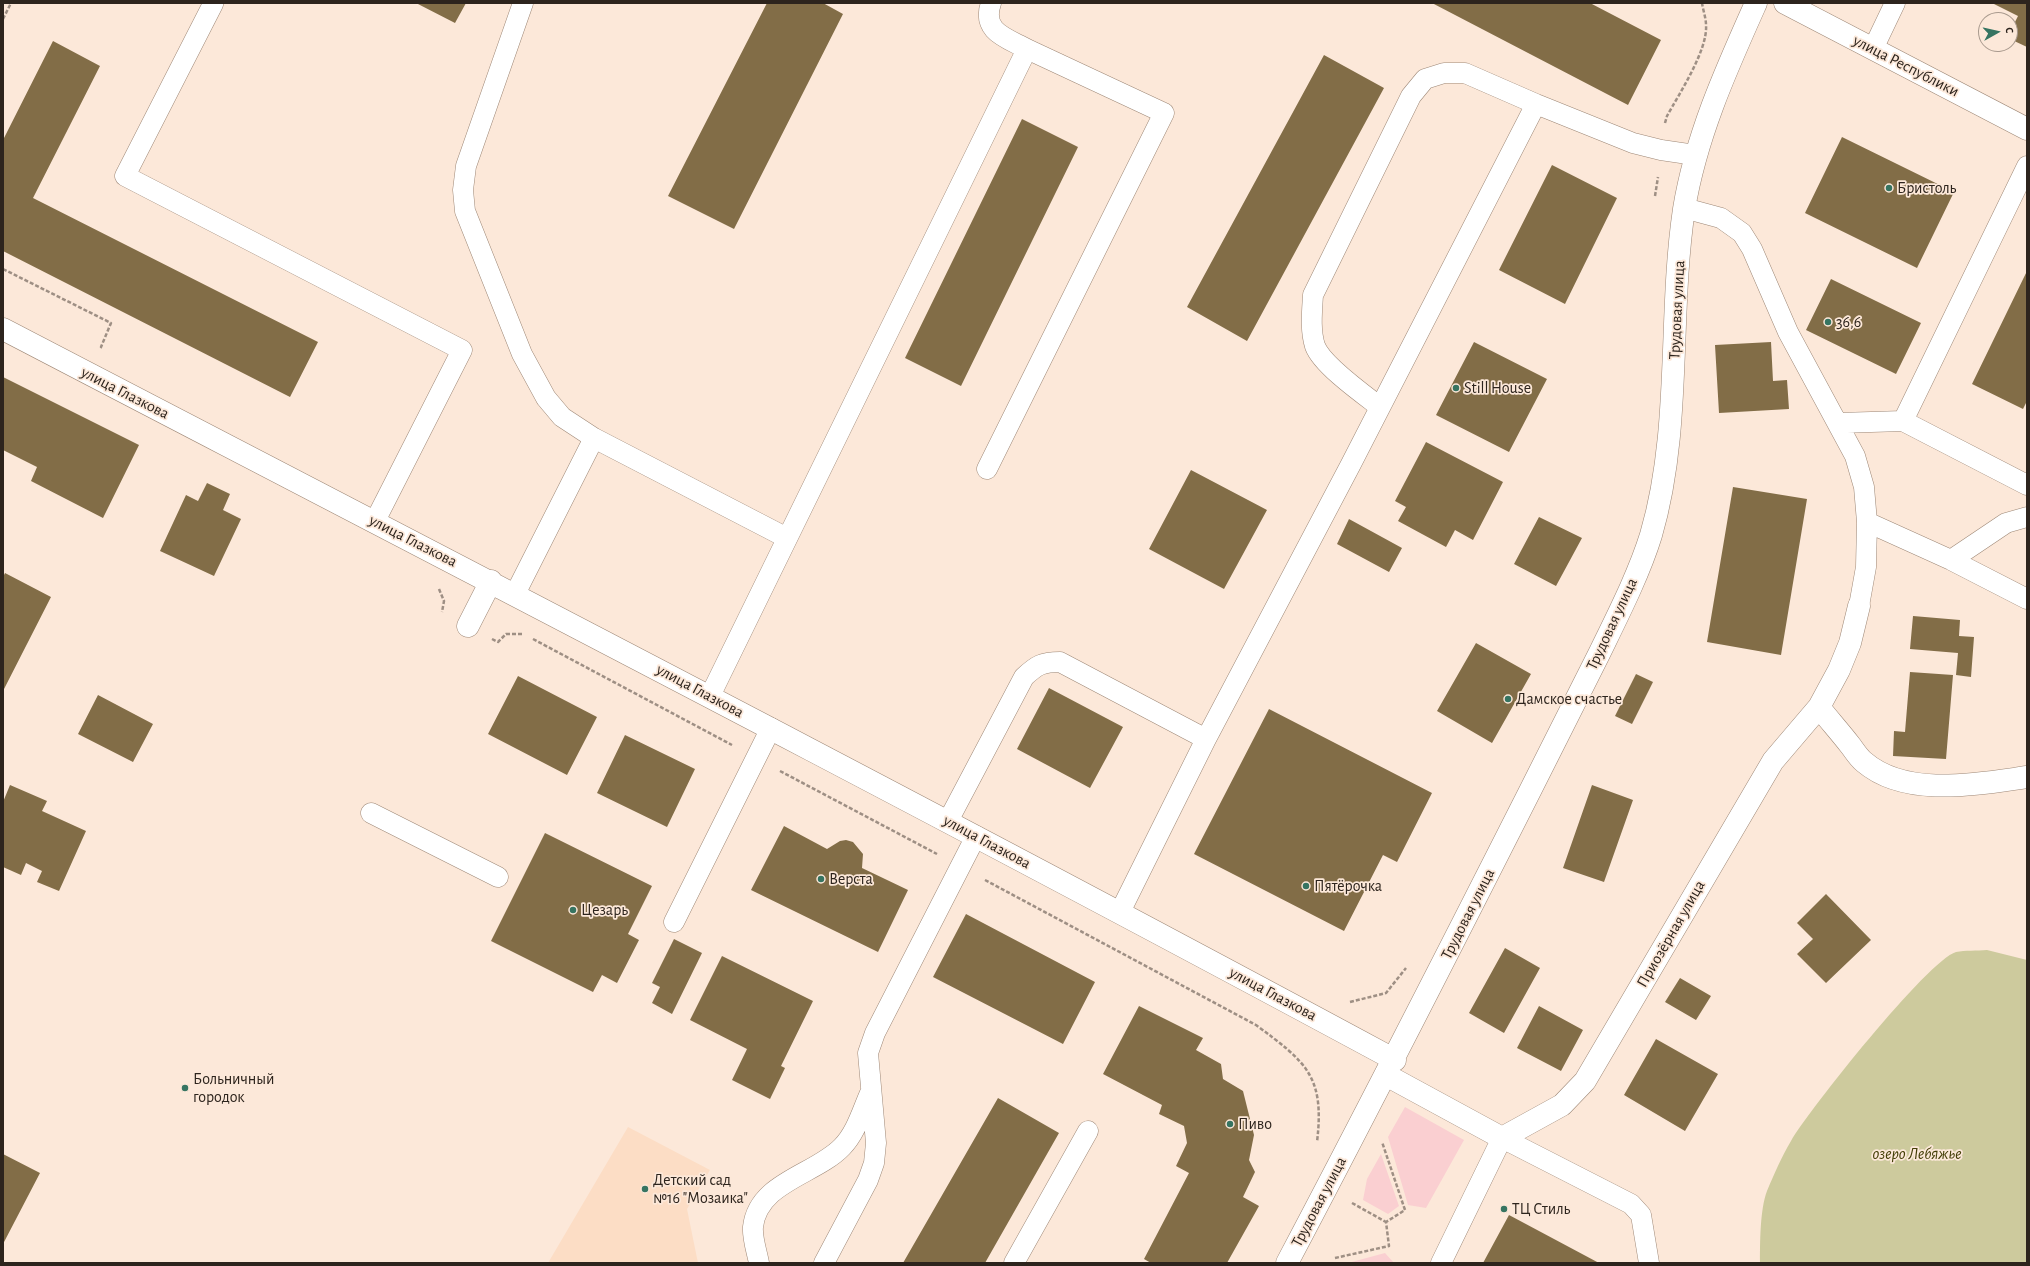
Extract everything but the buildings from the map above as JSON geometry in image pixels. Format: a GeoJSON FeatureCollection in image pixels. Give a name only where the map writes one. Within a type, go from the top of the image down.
{"type":"FeatureCollection","features":[{"type":"Feature","properties":{"kind":"street","name":"Трудовая улица"},"geometry":{"type":"LineString","coordinates":[[1287,1263],[1390,1067],[1620,610],[1651,536],[1666,471],[1673,394],[1679,253],[1684,208],[1695,155],[1721,79],[1756,3]]}},
{"type":"Feature","properties":{"kind":"street","name":"улица Республики"},"geometry":{"type":"LineString","coordinates":[[1785,3],[2027,129]]}},
{"type":"Feature","properties":{"kind":"street","name":"улица Глазкова"},"geometry":{"type":"LineString","coordinates":[[3,329],[491,581],[1120,912],[1390,1067],[1502,1138]]}},
{"type":"Feature","properties":{"kind":"street"},"geometry":{"type":"LineString","coordinates":[[468,626],[491,581]]}},
{"type":"Feature","properties":{"kind":"street","name":"Приозёрная улица"},"geometry":{"type":"LineString","coordinates":[[1502,1138],[1562,1105],[1585,1081],[1773,761],[1819,707],[1839,670],[1850,643],[1859,606]]}},
{"type":"Feature","properties":{"kind":"street"},"geometry":{"type":"LineString","coordinates":[[1819,707],[1863,762],[1881,772],[1904,781],[1927,785],[1957,785],[2027,776]]}},
{"type":"Feature","properties":{"kind":"lane"},"geometry":{"type":"LineString","coordinates":[[212,3],[214,4],[125,176],[462,350],[374,521]]}},
{"type":"Feature","properties":{"kind":"lane"},"geometry":{"type":"LineString","coordinates":[[523,3],[466,166],[463,190],[465,211],[522,354],[546,398],[562,417],[594,438],[787,538]]}},
{"type":"Feature","properties":{"kind":"lane"},"geometry":{"type":"LineString","coordinates":[[988,469],[1164,113],[998,34],[989,22],[989,10],[991,3]]}},
{"type":"Feature","properties":{"kind":"lane"},"geometry":{"type":"LineString","coordinates":[[1873,49],[1895,3]]}},
{"type":"Feature","properties":{"kind":"lane"},"geometry":{"type":"LineString","coordinates":[[710,696],[1028,49]]}},
{"type":"Feature","properties":{"kind":"lane"},"geometry":{"type":"LineString","coordinates":[[1380,407],[1327,364],[1316,347],[1311,323],[1313,295],[1411,96],[1425,79],[1444,73],[1465,73],[1536,104],[1633,143],[1661,150],[1695,155]]}},
{"type":"Feature","properties":{"kind":"lane"},"geometry":{"type":"LineString","coordinates":[[1120,912],[1206,739],[1380,407],[1536,104]]}},
{"type":"Feature","properties":{"kind":"lane"},"geometry":{"type":"LineString","coordinates":[[1903,421],[2027,166]]}},
{"type":"Feature","properties":{"kind":"lane"},"geometry":{"type":"LineString","coordinates":[[1684,208],[1722,218],[1742,233],[1752,249],[1788,332],[1839,423],[1855,456],[1864,487],[1868,522],[1866,567],[1859,606]]}},
{"type":"Feature","properties":{"kind":"lane"},"geometry":{"type":"LineString","coordinates":[[1839,423],[1903,421],[2027,485]]}},
{"type":"Feature","properties":{"kind":"lane"},"geometry":{"type":"LineString","coordinates":[[515,594],[594,438]]}},
{"type":"Feature","properties":{"kind":"lane"},"geometry":{"type":"LineString","coordinates":[[1951,560],[2006,523],[2027,517]]}},
{"type":"Feature","properties":{"kind":"lane"},"geometry":{"type":"LineString","coordinates":[[1868,522],[1951,560],[2027,599]]}},
{"type":"Feature","properties":{"kind":"lane"},"geometry":{"type":"LineString","coordinates":[[948,821],[1024,677],[1035,666],[1046,662],[1060,662],[1206,739]]}},
{"type":"Feature","properties":{"kind":"lane"},"geometry":{"type":"LineString","coordinates":[[674,922],[755,757],[771,728]]}},
{"type":"Feature","properties":{"kind":"lane"},"geometry":{"type":"LineString","coordinates":[[371,813],[498,877]]}},
{"type":"Feature","properties":{"kind":"lane"},"geometry":{"type":"LineString","coordinates":[[824,1263],[868,1180],[874,1163],[876,1143],[868,1053],[875,1033],[976,836]]}},
{"type":"Feature","properties":{"kind":"lane"},"geometry":{"type":"LineString","coordinates":[[759,1263],[753,1229],[755,1218],[761,1204],[769,1194],[832,1156],[843,1147],[852,1135],[871,1089]]}},
{"type":"Feature","properties":{"kind":"lane"},"geometry":{"type":"LineString","coordinates":[[1014,1263],[1088,1131]]}},
{"type":"Feature","properties":{"kind":"lane"},"geometry":{"type":"LineString","coordinates":[[1441,1263],[1502,1138],[1630,1204],[1641,1216],[1649,1263]]}},
{"type":"Feature","properties":{"kind":"path"},"geometry":{"type":"LineString","coordinates":[[3,19],[11,3]]}},
{"type":"Feature","properties":{"kind":"path"},"geometry":{"type":"LineString","coordinates":[[1655,200],[1667,116],[1692,72],[1700,53],[1707,25],[1702,3]]}},
{"type":"Feature","properties":{"kind":"path"},"geometry":{"type":"LineString","coordinates":[[3,269],[111,323],[101,348],[108,351]]}},
{"type":"Feature","properties":{"kind":"path"},"geometry":{"type":"LineString","coordinates":[[468,626],[498,642],[506,634],[522,634],[1249,1022],[1282,1044],[1303,1063],[1316,1087],[1320,1116],[1317,1143]]}},
{"type":"Feature","properties":{"kind":"path"},"geometry":{"type":"LineString","coordinates":[[1349,1002],[1357,1002],[1386,992],[1407,967]]}},
{"type":"Feature","properties":{"kind":"path"},"geometry":{"type":"LineString","coordinates":[[1380,1136],[1405,1210],[1386,1222]]}},
{"type":"Feature","properties":{"kind":"path"},"geometry":{"type":"LineString","coordinates":[[1352,1203],[1386,1222]]}},
{"type":"Feature","properties":{"kind":"path"},"geometry":{"type":"LineString","coordinates":[[1335,1258],[1389,1246],[1386,1222]]}},
{"type":"Feature","properties":{"kind":"shaded area"},"geometry":{"type":"Polygon","coordinates":[[[1405,1107],[1464,1140],[1426,1208],[1408,1205],[1388,1137],[1405,1107]]]}},
{"type":"Feature","properties":{"kind":"shaded area","name":"Детский сад №16 \"Мозаика\""},"geometry":{"type":"Polygon","coordinates":[[[628,1127],[710,1170],[687,1209],[698,1263],[548,1263],[628,1127]]]}},
{"type":"Feature","properties":{"kind":"shaded area"},"geometry":{"type":"Polygon","coordinates":[[[1381,1154],[1399,1206],[1388,1214],[1363,1200],[1367,1179],[1381,1154]]]}},
{"type":"Feature","properties":{"kind":"shaded area"},"geometry":{"type":"Polygon","coordinates":[[[1385,1253],[1394,1263],[1348,1263],[1385,1253]]]}},
{"type":"Feature","properties":{"kind":"water","name":"озеро Лебяжье"},"geometry":{"type":"Polygon","coordinates":[[[1987,950],[2027,960],[2027,1263],[1760,1263],[1761,1226],[1763,1207],[1767,1191],[1781,1159],[1802,1124],[1896,1007],[1942,961],[1956,952],[1987,950]]]}},
{"type":"Feature","properties":{"kind":"place","name":"Бристоль"},"geometry":{"type":"Point","coordinates":[1889,188]}},
{"type":"Feature","properties":{"kind":"place","name":"36,6"},"geometry":{"type":"Point","coordinates":[1828,322]}},
{"type":"Feature","properties":{"kind":"place","name":"Still House"},"geometry":{"type":"Point","coordinates":[1456,388]}},
{"type":"Feature","properties":{"kind":"place","name":"Дамское счастье"},"geometry":{"type":"Point","coordinates":[1508,699]}},
{"type":"Feature","properties":{"kind":"place","name":"Верста"},"geometry":{"type":"Point","coordinates":[821,879]}},
{"type":"Feature","properties":{"kind":"place","name":"Пятёрочка"},"geometry":{"type":"Point","coordinates":[1306,886]}},
{"type":"Feature","properties":{"kind":"place","name":"Цезарь"},"geometry":{"type":"Point","coordinates":[573,910]}},
{"type":"Feature","properties":{"kind":"place","name":"Больничный городок"},"geometry":{"type":"Point","coordinates":[185,1088]}},
{"type":"Feature","properties":{"kind":"place","name":"Пиво"},"geometry":{"type":"Point","coordinates":[1230,1124]}},
{"type":"Feature","properties":{"kind":"place","name":"Детский сад №16 \"Мозаика\""},"geometry":{"type":"Point","coordinates":[645,1189]}},
{"type":"Feature","properties":{"kind":"place","name":"ТЦ Стиль"},"geometry":{"type":"Point","coordinates":[1504,1209]}}]}
